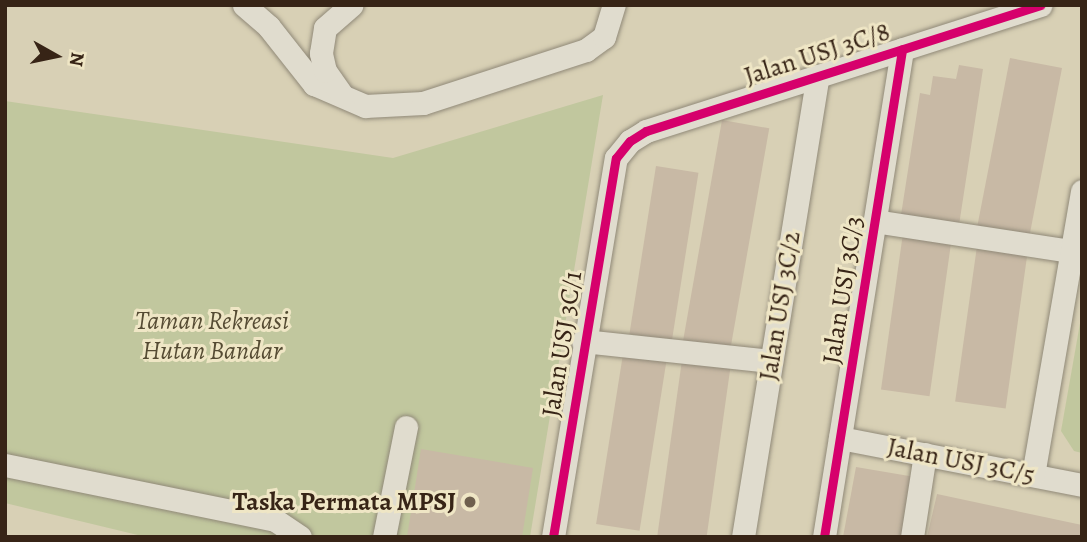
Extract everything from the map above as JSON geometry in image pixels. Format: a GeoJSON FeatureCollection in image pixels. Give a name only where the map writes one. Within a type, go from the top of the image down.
{"type":"FeatureCollection","features":[{"type":"Feature","properties":{"kind":"street"},"geometry":{"type":"LineString","coordinates":[[244,5],[269,27],[314,84],[348,101],[365,106],[423,103],[586,50],[604,37],[614,5]]}},
{"type":"Feature","properties":{"kind":"street"},"geometry":{"type":"LineString","coordinates":[[348,101],[334,87],[321,53],[325,28],[351,5]]}},
{"type":"Feature","properties":{"kind":"street","name":"Jalan USJ 3C/8"},"geometry":{"type":"LineString","coordinates":[[616,158],[646,131],[1040,5]]}},
{"type":"Feature","properties":{"kind":"street","name":"Jalan USJ 3C/3"},"geometry":{"type":"LineString","coordinates":[[824,537],[902,49]]}},
{"type":"Feature","properties":{"kind":"street","name":"Jalan USJ 3C/2"},"geometry":{"type":"LineString","coordinates":[[743,537],[818,76]]}},
{"type":"Feature","properties":{"kind":"street","name":"Jalan USJ 3C/1"},"geometry":{"type":"LineString","coordinates":[[553,537],[583,341],[616,158]]}},
{"type":"Feature","properties":{"kind":"street"},"geometry":{"type":"LineString","coordinates":[[1033,475],[1082,191]]}},
{"type":"Feature","properties":{"kind":"street"},"geometry":{"type":"LineString","coordinates":[[875,220],[1070,251]]}},
{"type":"Feature","properties":{"kind":"street"},"geometry":{"type":"LineString","coordinates":[[583,341],[771,362]]}},
{"type":"Feature","properties":{"kind":"street"},"geometry":{"type":"LineString","coordinates":[[384,537],[405,427]]}},
{"type":"Feature","properties":{"kind":"street","name":"Jalan USJ 3C/5"},"geometry":{"type":"LineString","coordinates":[[840,438],[1082,485]]}},
{"type":"Feature","properties":{"kind":"street"},"geometry":{"type":"LineString","coordinates":[[912,537],[925,454]]}},
{"type":"Feature","properties":{"kind":"street"},"geometry":{"type":"LineString","coordinates":[[5,465],[275,520],[300,537]]}},
{"type":"Feature","properties":{"kind":"green space","name":"Taman Rekreasi Hutan Bandar"},"geometry":{"type":"Polygon","coordinates":[[[603,95],[530,537],[146,537],[5,503],[5,101],[393,158],[603,95]]]}},
{"type":"Feature","properties":{"kind":"green space"},"geometry":{"type":"Polygon","coordinates":[[[1082,312],[1082,453],[1074,451],[1061,431],[1082,312]]]}},
{"type":"Feature","properties":{"kind":"building"},"geometry":{"type":"Polygon","coordinates":[[[1010,58],[1062,68],[1029,240],[977,230],[1010,58]]]}},
{"type":"Feature","properties":{"kind":"building"},"geometry":{"type":"Polygon","coordinates":[[[959,65],[983,69],[959,225],[901,215],[920,93],[930,95],[933,76],[956,79],[959,65]]]}},
{"type":"Feature","properties":{"kind":"building"},"geometry":{"type":"Polygon","coordinates":[[[722,120],[769,128],[730,352],[683,344],[722,120]]]}},
{"type":"Feature","properties":{"kind":"building"},"geometry":{"type":"Polygon","coordinates":[[[656,166],[698,173],[672,341],[629,334],[656,166]]]}},
{"type":"Feature","properties":{"kind":"building"},"geometry":{"type":"Polygon","coordinates":[[[903,233],[952,240],[930,396],[881,389],[903,233]]]}},
{"type":"Feature","properties":{"kind":"building"},"geometry":{"type":"Polygon","coordinates":[[[977,246],[1028,253],[1006,409],[955,401],[977,246]]]}},
{"type":"Feature","properties":{"kind":"building"},"geometry":{"type":"Polygon","coordinates":[[[623,354],[666,361],[640,531],[596,524],[623,354]]]}},
{"type":"Feature","properties":{"kind":"building"},"geometry":{"type":"Polygon","coordinates":[[[682,360],[731,367],[707,537],[657,537],[682,360]]]}},
{"type":"Feature","properties":{"kind":"building","name":"Taska Permata MPSJ"},"geometry":{"type":"Polygon","coordinates":[[[421,449],[533,468],[522,537],[407,537],[421,449]]]}},
{"type":"Feature","properties":{"kind":"building"},"geometry":{"type":"Polygon","coordinates":[[[856,467],[915,477],[905,537],[843,537],[856,467]]]}},
{"type":"Feature","properties":{"kind":"building"},"geometry":{"type":"Polygon","coordinates":[[[937,494],[1082,525],[1082,537],[927,537],[937,494]]]}},
{"type":"Feature","properties":{"kind":"cycle path"},"geometry":{"type":"LineString","coordinates":[[553,537],[616,158],[630,141],[646,131],[1040,5]]}},
{"type":"Feature","properties":{"kind":"cycle path"},"geometry":{"type":"LineString","coordinates":[[824,537],[902,49]]}},
{"type":"Feature","properties":{"kind":"place","name":"Taska Permata MPSJ"},"geometry":{"type":"Point","coordinates":[470,502]}}]}
